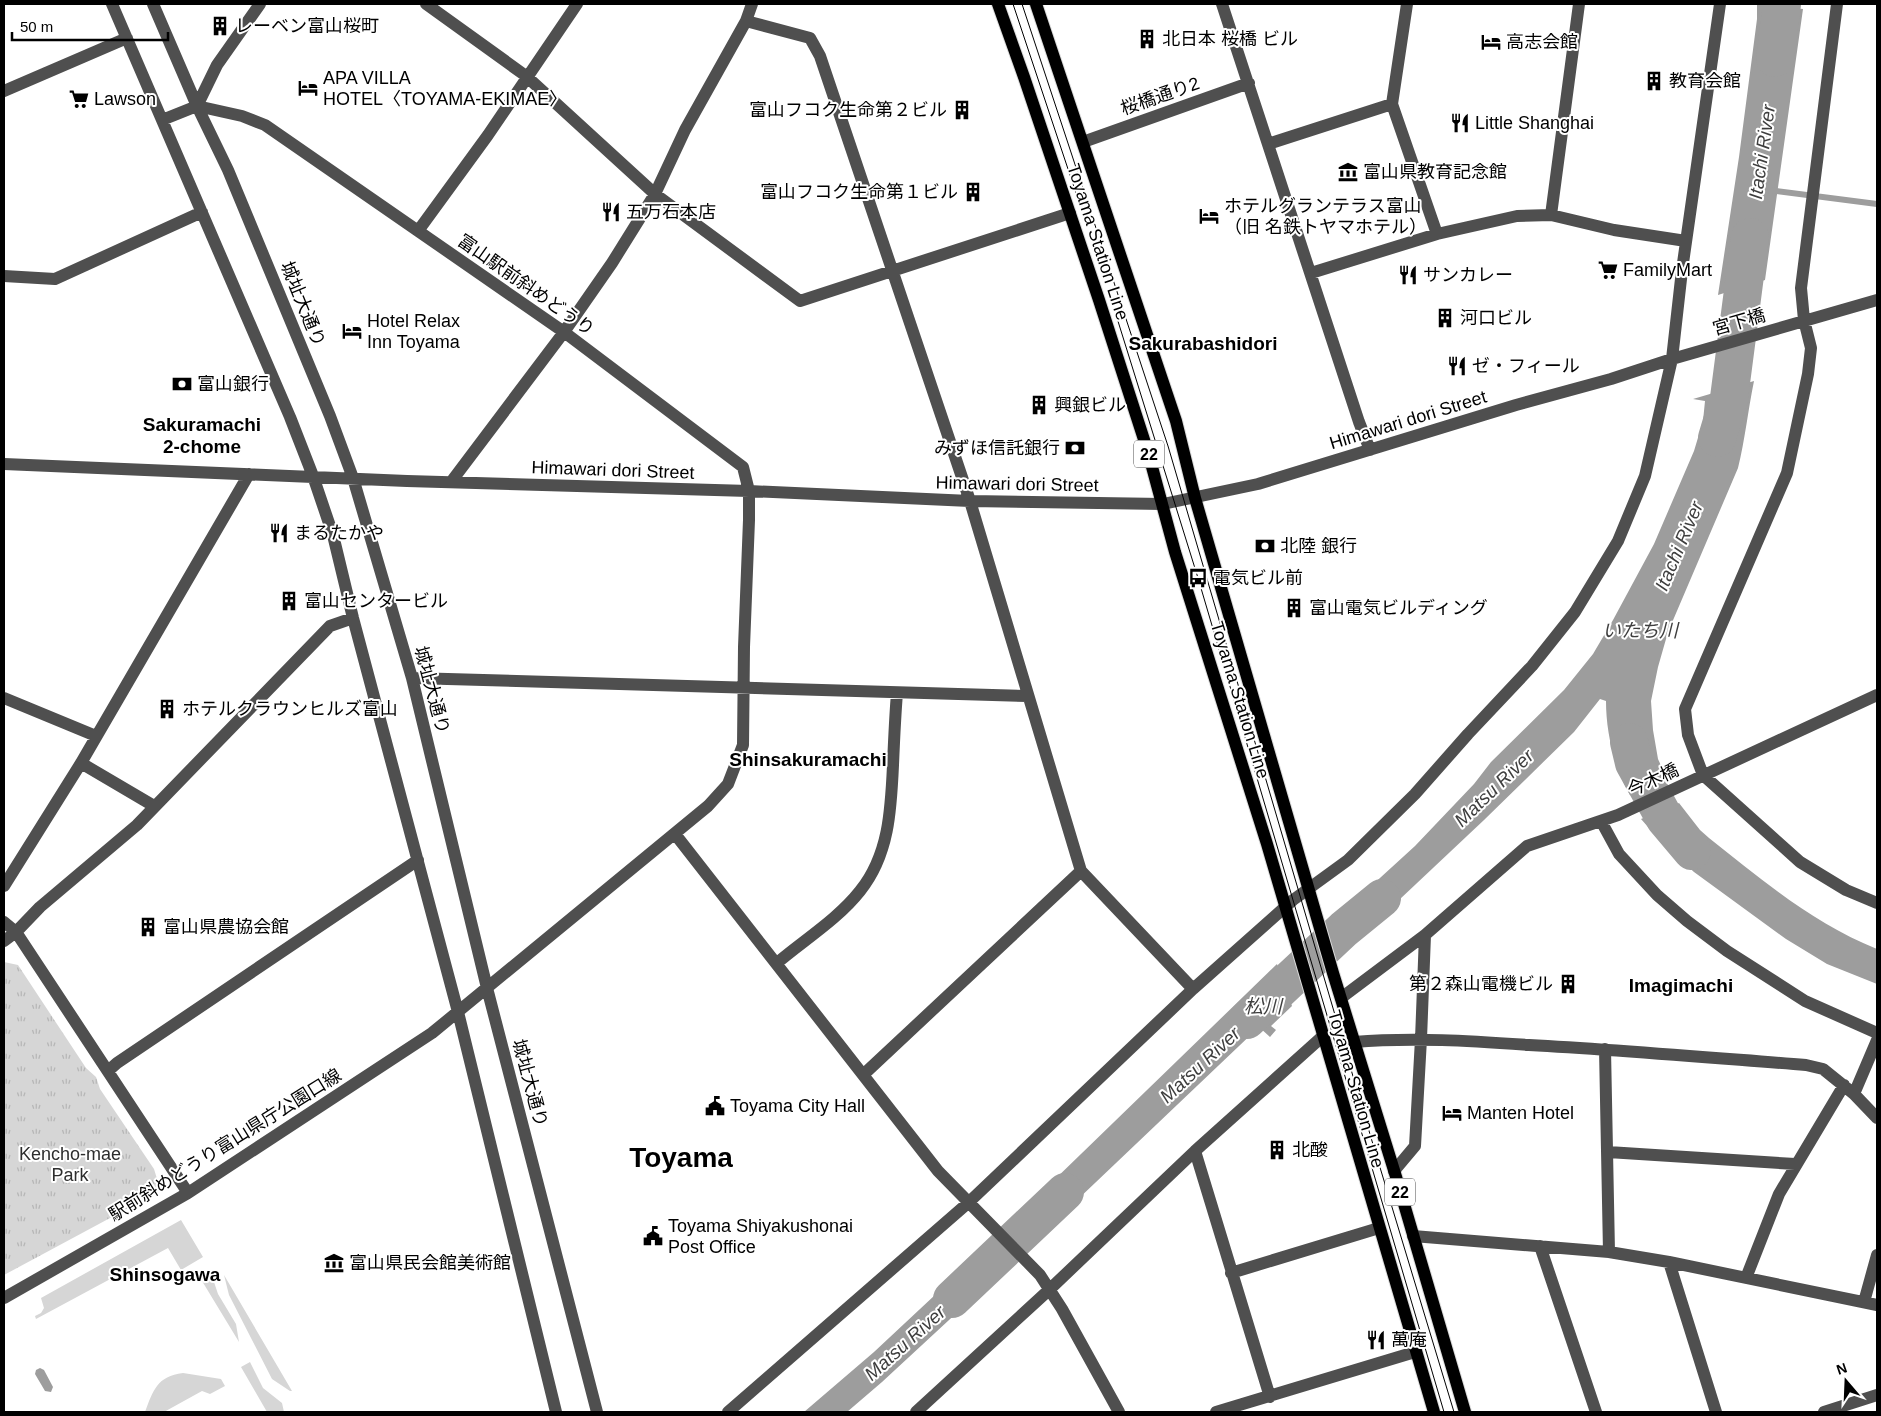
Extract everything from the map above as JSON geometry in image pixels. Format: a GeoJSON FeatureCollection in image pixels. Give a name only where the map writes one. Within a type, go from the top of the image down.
{"type":"FeatureCollection","features":[{"type":"Feature","properties":{"kind":"main road","name":"Toyama Station Line"},"geometry":{"type":"LineString","coordinates":[[998,4],[1070,213],[1148,452],[1175,552],[1266,844],[1434,1412]]}},
{"type":"Feature","properties":{"kind":"main road","name":"Toyama Station Line"},"geometry":{"type":"LineString","coordinates":[[1036,4],[1176,421],[1195,498],[1318,923],[1465,1412]]}},
{"type":"Feature","properties":{"kind":"street"},"geometry":{"type":"LineString","coordinates":[[112,4],[290,418],[313,476],[333,535],[353,618],[458,1012],[556,1412]]}},
{"type":"Feature","properties":{"kind":"street","name":"城址大通り"},"geometry":{"type":"LineString","coordinates":[[153,4],[197,106],[228,170],[330,416],[353,478],[412,678],[487,988],[596,1412]]}},
{"type":"Feature","properties":{"kind":"street"},"geometry":{"type":"LineString","coordinates":[[162,120],[197,106],[217,65],[260,4]]}},
{"type":"Feature","properties":{"kind":"street"},"geometry":{"type":"LineString","coordinates":[[426,4],[526,76],[655,194],[800,301],[1070,213]]}},
{"type":"Feature","properties":{"kind":"street"},"geometry":{"type":"LineString","coordinates":[[418,231],[488,135],[526,76],[577,4]]}},
{"type":"Feature","properties":{"kind":"street"},"geometry":{"type":"LineString","coordinates":[[451,482],[564,332],[612,263],[655,194],[685,130],[746,21],[752,4]]}},
{"type":"Feature","properties":{"kind":"street"},"geometry":{"type":"LineString","coordinates":[[1222,4],[1359,422],[1370,450]]}},
{"type":"Feature","properties":{"kind":"street"},"geometry":{"type":"LineString","coordinates":[[1407,4],[1392,104],[1437,234]]}},
{"type":"Feature","properties":{"kind":"street"},"geometry":{"type":"LineString","coordinates":[[1551,215],[1579,4]]}},
{"type":"Feature","properties":{"kind":"street"},"geometry":{"type":"LineString","coordinates":[[728,1412],[968,1203],[1193,989],[1284,908],[1348,860],[1415,794],[1532,666],[1575,612],[1618,541],[1645,476],[1672,359],[1686,241],[1720,4]]}},
{"type":"Feature","properties":{"kind":"street"},"geometry":{"type":"LineString","coordinates":[[1837,4],[1800,288],[1804,320],[1811,348],[1808,374],[1787,473],[1686,709],[1688,735],[1702,775],[1800,862],[1846,890],[1877,903]]}},
{"type":"Feature","properties":{"kind":"street"},"geometry":{"type":"LineString","coordinates":[[746,21],[810,38],[820,56],[970,501],[1081,871],[1193,989]]}},
{"type":"Feature","properties":{"kind":"street"},"geometry":{"type":"LineString","coordinates":[[4,91],[127,38]]}},
{"type":"Feature","properties":{"kind":"street","name":"桜橋通り2"},"geometry":{"type":"LineString","coordinates":[[1083,142],[1249,83]]}},
{"type":"Feature","properties":{"kind":"street"},"geometry":{"type":"LineString","coordinates":[[1268,144],[1392,104]]}},
{"type":"Feature","properties":{"kind":"street","name":"富山駅前斜めどうり"},"geometry":{"type":"LineString","coordinates":[[197,106],[242,116],[265,125],[564,332],[742,467],[749,491],[743,745],[728,784],[708,806],[675,834]]}},
{"type":"Feature","properties":{"kind":"street"},"geometry":{"type":"LineString","coordinates":[[4,276],[55,279],[202,212]]}},
{"type":"Feature","properties":{"kind":"street"},"geometry":{"type":"LineString","coordinates":[[1311,273],[1437,234],[1518,216],[1551,215],[1614,230],[1686,241]]}},
{"type":"Feature","properties":{"kind":"street","name":"宮下橋"},"geometry":{"type":"LineString","coordinates":[[1700,352],[1877,300]]}},
{"type":"Feature","properties":{"kind":"street","name":"Himawari dori Street"},"geometry":{"type":"LineString","coordinates":[[4,464],[451,482],[749,491],[970,501],[1163,504],[1258,484],[1516,405],[1700,352]]}},
{"type":"Feature","properties":{"kind":"street"},"geometry":{"type":"LineString","coordinates":[[4,886],[81,763],[249,474]]}},
{"type":"Feature","properties":{"kind":"street"},"geometry":{"type":"LineString","coordinates":[[4,941],[137,825],[330,626],[353,618]]}},
{"type":"Feature","properties":{"kind":"street"},"geometry":{"type":"LineString","coordinates":[[412,678],[1027,696]]}},
{"type":"Feature","properties":{"kind":"street"},"geometry":{"type":"LineString","coordinates":[[776,963],[839,913],[860,892],[876,868],[887,836],[891,807],[896,693]]}},
{"type":"Feature","properties":{"kind":"street","name":"今木橋"},"geometry":{"type":"LineString","coordinates":[[1341,998],[1426,935],[1527,846],[1618,815],[1877,695]]}},
{"type":"Feature","properties":{"kind":"street"},"geometry":{"type":"LineString","coordinates":[[4,698],[96,736]]}},
{"type":"Feature","properties":{"kind":"street"},"geometry":{"type":"LineString","coordinates":[[81,763],[154,806]]}},
{"type":"Feature","properties":{"kind":"street"},"geometry":{"type":"LineString","coordinates":[[1601,821],[1619,854],[1657,895],[1686,921],[1727,951],[1805,1001],[1877,1033]]}},
{"type":"Feature","properties":{"kind":"street"},"geometry":{"type":"LineString","coordinates":[[675,834],[938,1171],[1034,1268],[1050,1289],[1119,1412]]}},
{"type":"Feature","properties":{"kind":"street","name":"駅前斜めどうり富山県庁公園口線"},"geometry":{"type":"LineString","coordinates":[[4,1298],[188,1193],[432,1033],[675,834]]}},
{"type":"Feature","properties":{"kind":"street"},"geometry":{"type":"LineString","coordinates":[[108,1071],[117,1063],[418,860]]}},
{"type":"Feature","properties":{"kind":"street"},"geometry":{"type":"LineString","coordinates":[[863,1075],[1081,871]]}},
{"type":"Feature","properties":{"kind":"street"},"geometry":{"type":"LineString","coordinates":[[4,922],[16,932],[188,1193]]}},
{"type":"Feature","properties":{"kind":"street"},"geometry":{"type":"LineString","coordinates":[[1394,1172],[1415,1146],[1426,935]]}},
{"type":"Feature","properties":{"kind":"street"},"geometry":{"type":"LineString","coordinates":[[916,1412],[1050,1289],[1195,1151],[1323,1036]]}},
{"type":"Feature","properties":{"kind":"street"},"geometry":{"type":"LineString","coordinates":[[1354,1042],[1422,1039],[1605,1049],[1806,1065],[1823,1069],[1854,1094],[1877,1118]]}},
{"type":"Feature","properties":{"kind":"street"},"geometry":{"type":"LineString","coordinates":[[1854,1094],[1877,1040]]}},
{"type":"Feature","properties":{"kind":"street"},"geometry":{"type":"LineString","coordinates":[[1605,1049],[1609,1252]]}},
{"type":"Feature","properties":{"kind":"street"},"geometry":{"type":"LineString","coordinates":[[1746,1278],[1779,1194],[1844,1085]]}},
{"type":"Feature","properties":{"kind":"street"},"geometry":{"type":"LineString","coordinates":[[1195,1151],[1270,1397]]}},
{"type":"Feature","properties":{"kind":"street"},"geometry":{"type":"LineString","coordinates":[[1608,1152],[1796,1164]]}},
{"type":"Feature","properties":{"kind":"street"},"geometry":{"type":"LineString","coordinates":[[1231,1273],[1379,1228]]}},
{"type":"Feature","properties":{"kind":"street"},"geometry":{"type":"LineString","coordinates":[[1413,1236],[1609,1252],[1669,1262],[1877,1305]]}},
{"type":"Feature","properties":{"kind":"street"},"geometry":{"type":"LineString","coordinates":[[1540,1246],[1596,1412]]}},
{"type":"Feature","properties":{"kind":"street"},"geometry":{"type":"LineString","coordinates":[[1864,1302],[1877,1255]]}},
{"type":"Feature","properties":{"kind":"street"},"geometry":{"type":"LineString","coordinates":[[1669,1262],[1716,1412]]}},
{"type":"Feature","properties":{"kind":"street"},"geometry":{"type":"LineString","coordinates":[[1216,1412],[1256,1406],[1270,1397],[1415,1352]]}},
{"type":"Feature","properties":{"kind":"street"},"geometry":{"type":"LineString","coordinates":[[1824,1412],[1877,1395]]}},
{"type":"Feature","properties":{"kind":"green space","name":"Kencho-mae Park"},"geometry":{"type":"Polygon","coordinates":[[[4,962],[18,965],[86,1068],[96,1077],[100,1089],[154,1169],[158,1182],[153,1194],[4,1275],[4,962]]]}},
{"type":"Feature","properties":{"kind":"green space"},"geometry":{"type":"Polygon","coordinates":[[[181,1220],[203,1257],[181,1270],[168,1248],[36,1319],[35,1316],[41,1313],[44,1308],[41,1298],[181,1220]]]}},
{"type":"Feature","properties":{"kind":"green space"},"geometry":{"type":"Polygon","coordinates":[[[224,1275],[292,1391],[272,1379],[229,1295],[224,1275]]]}},
{"type":"Feature","properties":{"kind":"green space"},"geometry":{"type":"Polygon","coordinates":[[[212,1276],[218,1294],[236,1324],[239,1342],[202,1281],[212,1276]]]}},
{"type":"Feature","properties":{"kind":"green space"},"geometry":{"type":"Polygon","coordinates":[[[250,1362],[263,1388],[282,1403],[284,1412],[267,1412],[241,1367],[250,1362]]]}},
{"type":"Feature","properties":{"kind":"green space"},"geometry":{"type":"Polygon","coordinates":[[[183,1373],[221,1379],[225,1386],[210,1394],[202,1391],[164,1412],[145,1412],[157,1386],[167,1377],[183,1373]]]}},
{"type":"Feature","properties":{"kind":"water"},"geometry":{"type":"Polygon","coordinates":[[[1757,4],[1803,9],[1765,280],[1718,295],[1739,157],[1757,19],[1757,4]]]}},
{"type":"Feature","properties":{"kind":"water","name":"いたち川"},"geometry":{"type":"Polygon","coordinates":[[[1754,381],[1738,468],[1668,632],[1658,667],[1651,701],[1653,730],[1658,759],[1667,779],[1630,795],[1615,762],[1608,725],[1606,701],[1600,699],[1574,732],[1348,948],[1336,912],[1346,909],[1415,846],[1474,784],[1491,762],[1564,690],[1593,654],[1654,544],[1694,451],[1703,421],[1705,401],[1693,399],[1754,381]]]}},
{"type":"Feature","properties":{"kind":"water"},"geometry":{"type":"Polygon","coordinates":[[[1679,803],[1700,830],[1709,838],[1789,900],[1832,927],[1877,949],[1877,984],[1827,964],[1786,939],[1694,872],[1663,844],[1641,819],[1679,803]]]}},
{"type":"Feature","properties":{"kind":"water","name":"松川"},"geometry":{"type":"Polygon","coordinates":[[[1277,964],[1292,1006],[1271,1026],[1276,1030],[1270,1037],[1259,1027],[1034,1241],[1031,1238],[1032,1233],[1027,1227],[1022,1228],[1013,1220],[1277,964]]]}},
{"type":"Feature","properties":{"kind":"water"},"geometry":{"type":"Polygon","coordinates":[[[981,1252],[987,1257],[992,1266],[996,1265],[1002,1271],[882,1382],[847,1412],[804,1412],[874,1352],[981,1252]]]}},
{"type":"Feature","properties":{"kind":"water"},"geometry":{"type":"Polygon","coordinates":[[[40,1368],[44,1370],[53,1387],[51,1392],[45,1391],[35,1374],[36,1370],[40,1368]]]}},
{"type":"Feature","properties":{"kind":"waterway","name":"Itachi River"},"geometry":{"type":"LineString","coordinates":[[1775,58],[1782,4]]}},
{"type":"Feature","properties":{"kind":"waterway"},"geometry":{"type":"LineString","coordinates":[[1769,190],[1877,204]]}},
{"type":"Feature","properties":{"kind":"waterway","name":"Itachi River"},"geometry":{"type":"LineString","coordinates":[[1717,438],[1729,398],[1750,237]]}},
{"type":"Feature","properties":{"kind":"waterway","name":"Itachi River"},"geometry":{"type":"LineString","coordinates":[[1629,742],[1634,763],[1665,819],[1692,851]]}},
{"type":"Feature","properties":{"kind":"waterway","name":"Matsu River"},"geometry":{"type":"LineString","coordinates":[[1247,1020],[1344,929],[1382,898]]}},
{"type":"Feature","properties":{"kind":"waterway","name":"Matsu River"},"geometry":{"type":"LineString","coordinates":[[952,1299],[1065,1192]]}},
{"type":"Feature","properties":{"kind":"tram line"},"geometry":{"type":"LineString","coordinates":[[1013,4],[1082,211]]}},
{"type":"Feature","properties":{"kind":"tram line"},"geometry":{"type":"LineString","coordinates":[[1022,4],[1168,446],[1372,1141],[1454,1412]]}},
{"type":"Feature","properties":{"kind":"tram line"},"geometry":{"type":"LineString","coordinates":[[1117,318],[1198,578],[1444,1412]]}},
{"type":"Feature","properties":{"kind":"place","name":"レーベン富山桜町"},"geometry":{"type":"Point","coordinates":[220,26]}},
{"type":"Feature","properties":{"kind":"place","name":"北日本 桜橋 ビル"},"geometry":{"type":"Point","coordinates":[1147,39]}},
{"type":"Feature","properties":{"kind":"place","name":"高志会館"},"geometry":{"type":"Point","coordinates":[1491,42]}},
{"type":"Feature","properties":{"kind":"place","name":"教育会館"},"geometry":{"type":"Point","coordinates":[1654,81]}},
{"type":"Feature","properties":{"kind":"place","name":"APA VILLA HOTEL〈TOYAMA-EKIMAE〉"},"geometry":{"type":"Point","coordinates":[308,88]}},
{"type":"Feature","properties":{"kind":"place","name":"Lawson"},"geometry":{"type":"Point","coordinates":[79,99]}},
{"type":"Feature","properties":{"kind":"place","name":"富山フコク生命第２ビル"},"geometry":{"type":"Point","coordinates":[962,110]}},
{"type":"Feature","properties":{"kind":"place","name":"Little Shanghai"},"geometry":{"type":"Point","coordinates":[1460,123]}},
{"type":"Feature","properties":{"kind":"place","name":"富山県教育記念館"},"geometry":{"type":"Point","coordinates":[1348,172]}},
{"type":"Feature","properties":{"kind":"place","name":"富山フコク生命第１ビル"},"geometry":{"type":"Point","coordinates":[973,192]}},
{"type":"Feature","properties":{"kind":"place","name":"五万石本店"},"geometry":{"type":"Point","coordinates":[611,212]}},
{"type":"Feature","properties":{"kind":"place","name":"ホテルグランテラス富山 （旧 名鉄トヤマホテル）"},"geometry":{"type":"Point","coordinates":[1209,216]}},
{"type":"Feature","properties":{"kind":"place","name":"FamilyMart"},"geometry":{"type":"Point","coordinates":[1608,270]}},
{"type":"Feature","properties":{"kind":"place","name":"サンカレー"},"geometry":{"type":"Point","coordinates":[1408,275]}},
{"type":"Feature","properties":{"kind":"place","name":"河口ビル"},"geometry":{"type":"Point","coordinates":[1445,318]}},
{"type":"Feature","properties":{"kind":"place","name":"Hotel Relax Inn Toyama"},"geometry":{"type":"Point","coordinates":[352,331]}},
{"type":"Feature","properties":{"kind":"place","name":"ゼ・フィール"},"geometry":{"type":"Point","coordinates":[1457,366]}},
{"type":"Feature","properties":{"kind":"place","name":"富山銀行"},"geometry":{"type":"Point","coordinates":[182,384]}},
{"type":"Feature","properties":{"kind":"place","name":"興銀ビル"},"geometry":{"type":"Point","coordinates":[1039,405]}},
{"type":"Feature","properties":{"kind":"place","name":"みずほ信託銀行"},"geometry":{"type":"Point","coordinates":[1075,448]}},
{"type":"Feature","properties":{"kind":"place","name":"まるたかや"},"geometry":{"type":"Point","coordinates":[279,533]}},
{"type":"Feature","properties":{"kind":"place","name":"北陸 銀行"},"geometry":{"type":"Point","coordinates":[1265,546]}},
{"type":"Feature","properties":{"kind":"place","name":"電気ビル前"},"geometry":{"type":"Point","coordinates":[1198,578]}},
{"type":"Feature","properties":{"kind":"place","name":"富山センタービル"},"geometry":{"type":"Point","coordinates":[289,601]}},
{"type":"Feature","properties":{"kind":"place","name":"富山電気ビルディング"},"geometry":{"type":"Point","coordinates":[1294,608]}},
{"type":"Feature","properties":{"kind":"place","name":"ホテルクラウンヒルズ富山"},"geometry":{"type":"Point","coordinates":[167,709]}},
{"type":"Feature","properties":{"kind":"place","name":"富山県農協会館"},"geometry":{"type":"Point","coordinates":[148,927]}},
{"type":"Feature","properties":{"kind":"place","name":"第２森山電機ビル"},"geometry":{"type":"Point","coordinates":[1568,984]}},
{"type":"Feature","properties":{"kind":"place","name":"Toyama City Hall"},"geometry":{"type":"Point","coordinates":[715,1106]}},
{"type":"Feature","properties":{"kind":"place","name":"Manten Hotel"},"geometry":{"type":"Point","coordinates":[1452,1113]}},
{"type":"Feature","properties":{"kind":"place","name":"北酸"},"geometry":{"type":"Point","coordinates":[1277,1150]}},
{"type":"Feature","properties":{"kind":"place","name":"Toyama Shiyakushonai Post Office"},"geometry":{"type":"Point","coordinates":[653,1236]}},
{"type":"Feature","properties":{"kind":"place","name":"富山県民会館美術館"},"geometry":{"type":"Point","coordinates":[334,1263]}},
{"type":"Feature","properties":{"kind":"place","name":"萬庵"},"geometry":{"type":"Point","coordinates":[1376,1340]}},
{"type":"Feature","properties":{"kind":"district","name":"Sakurabashidori"},"geometry":{"type":"Point","coordinates":[1203,343]}},
{"type":"Feature","properties":{"kind":"district","name":"Sakuramachi 2-chome"},"geometry":{"type":"Point","coordinates":[202,435]}},
{"type":"Feature","properties":{"kind":"district","name":"Shinsakuramachi"},"geometry":{"type":"Point","coordinates":[808,759]}},
{"type":"Feature","properties":{"kind":"district","name":"Imagimachi"},"geometry":{"type":"Point","coordinates":[1681,985]}},
{"type":"Feature","properties":{"kind":"district","name":"Toyama"},"geometry":{"type":"Point","coordinates":[681,1157]}},
{"type":"Feature","properties":{"kind":"district","name":"Shinsogawa"},"geometry":{"type":"Point","coordinates":[165,1274]}}]}
